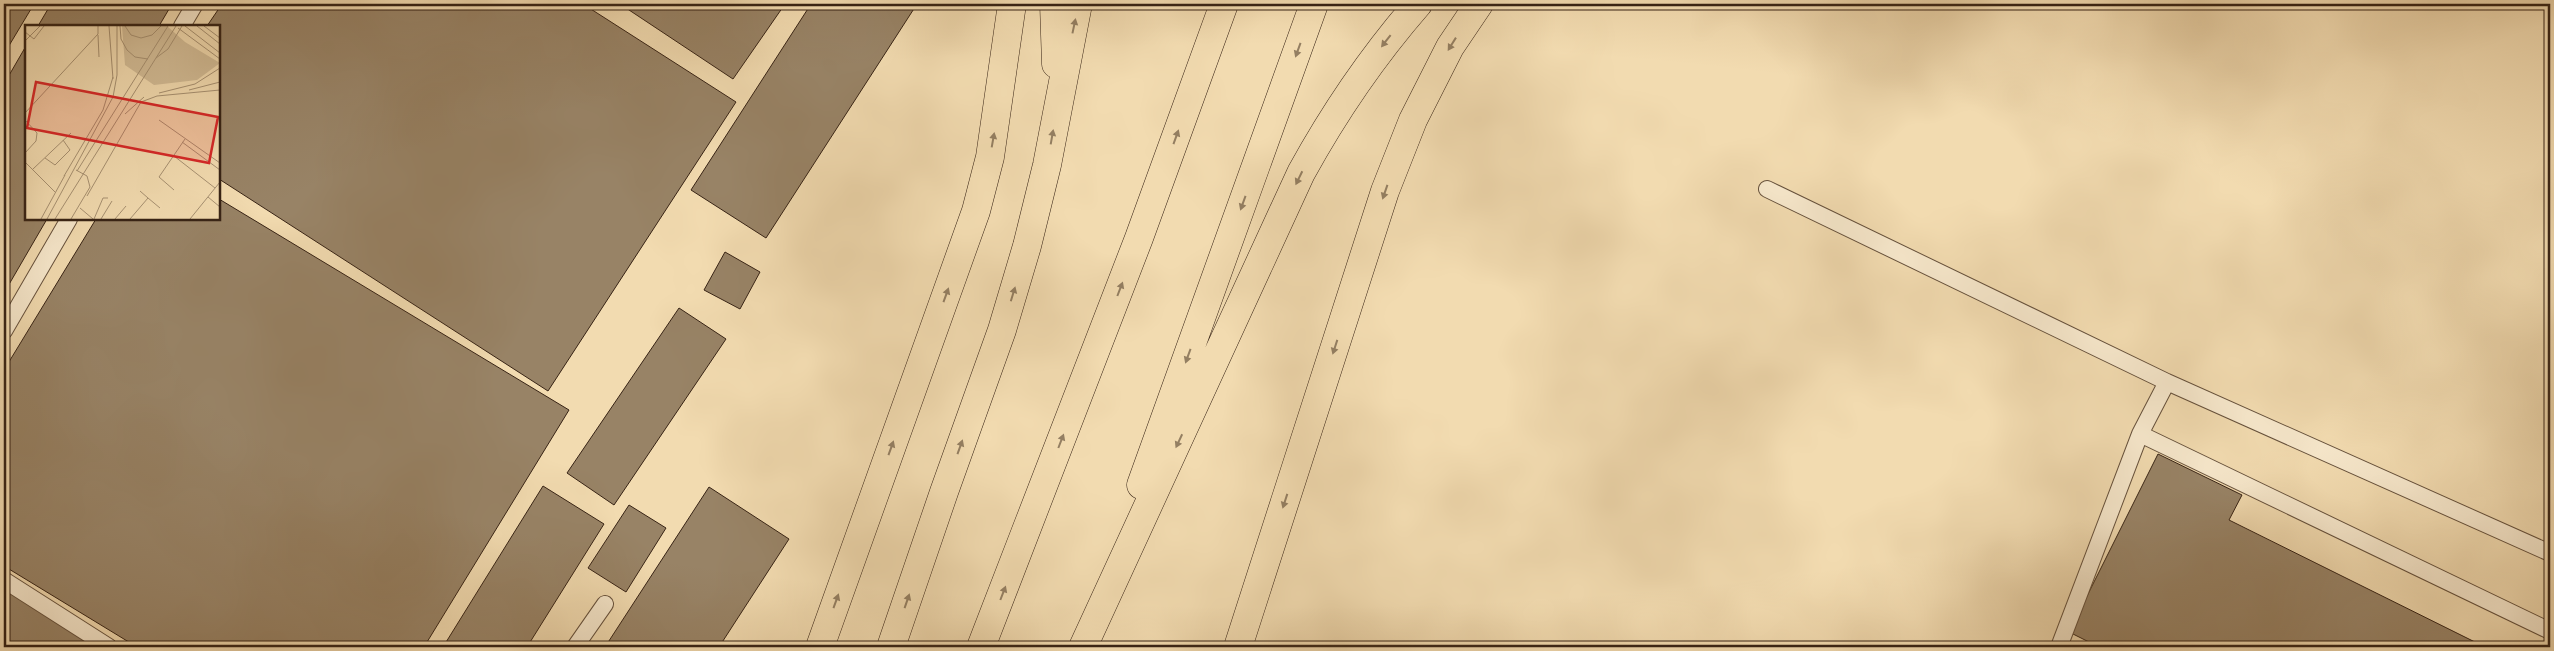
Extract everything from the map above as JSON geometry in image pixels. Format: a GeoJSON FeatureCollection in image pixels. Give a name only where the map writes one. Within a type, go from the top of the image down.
{"type":"FeatureCollection","features":[{"type":"Feature","properties":{"kind":"highway"},"geometry":{"type":"LineString","coordinates":[[820,647],[976,211],[992,147],[1012,4]]}},
{"type":"Feature","properties":{"kind":"highway"},"geometry":{"type":"LineString","coordinates":[[1054,4],[1057,108]]}},
{"type":"Feature","properties":{"kind":"highway"},"geometry":{"type":"LineString","coordinates":[[891,647],[1002,330],[1027,246],[1047,165],[1078,4]]}},
{"type":"Feature","properties":{"kind":"highway"},"geometry":{"type":"LineString","coordinates":[[983,643],[1139,238],[1224,4]]}},
{"type":"Feature","properties":{"kind":"highway"},"geometry":{"type":"LineString","coordinates":[[1084,644],[1314,4]]}},
{"type":"Feature","properties":{"kind":"highway"},"geometry":{"type":"LineString","coordinates":[[1084,644],[1301,173],[1330,120],[1362,72],[1418,4]]}},
{"type":"Feature","properties":{"kind":"highway"},"geometry":{"type":"LineString","coordinates":[[1238,647],[1385,191],[1413,120],[1450,47],[1479,4]]}},
{"type":"Feature","properties":{"kind":"lane"},"geometry":{"type":"LineString","coordinates":[[183,25],[195,4]]}},
{"type":"Feature","properties":{"kind":"lane"},"geometry":{"type":"LineString","coordinates":[[1767,188],[2167,382],[2550,553]]}},
{"type":"Feature","properties":{"kind":"lane"},"geometry":{"type":"LineString","coordinates":[[4,331],[68,220]]}},
{"type":"Feature","properties":{"kind":"lane"},"geometry":{"type":"LineString","coordinates":[[2060,647],[2140,434],[2167,382]]}},
{"type":"Feature","properties":{"kind":"lane"},"geometry":{"type":"LineString","coordinates":[[2140,434],[2550,631]]}},
{"type":"Feature","properties":{"kind":"lane"},"geometry":{"type":"LineString","coordinates":[[4,580],[110,647]]}},
{"type":"Feature","properties":{"kind":"lane"},"geometry":{"type":"LineString","coordinates":[[575,647],[605,604]]}},
{"type":"Feature","properties":{"kind":"building"},"geometry":{"type":"Polygon","coordinates":[[[4,4],[34,4],[4,54],[4,4]]]}},
{"type":"Feature","properties":{"kind":"building"},"geometry":{"type":"Polygon","coordinates":[[[51,4],[172,4],[160,25],[39,25],[51,4]]]}},
{"type":"Feature","properties":{"kind":"building"},"geometry":{"type":"Polygon","coordinates":[[[222,4],[583,4],[736,102],[548,391],[220,180],[220,25],[208,25],[222,4]]]}},
{"type":"Feature","properties":{"kind":"building"},"geometry":{"type":"Polygon","coordinates":[[[620,4],[785,4],[733,79],[620,4]]]}},
{"type":"Feature","properties":{"kind":"building"},"geometry":{"type":"Polygon","coordinates":[[[811,4],[917,4],[766,238],[691,190],[811,4]]]}},
{"type":"Feature","properties":{"kind":"building"},"geometry":{"type":"Polygon","coordinates":[[[2329,4],[2343,4],[2340,9],[2329,4]]]}},
{"type":"Feature","properties":{"kind":"building"},"geometry":{"type":"Polygon","coordinates":[[[25,48],[25,220],[46,220],[4,293],[4,84],[25,48]]]}},
{"type":"Feature","properties":{"kind":"building"},"geometry":{"type":"Polygon","coordinates":[[[220,200],[569,410],[424,647],[137,647],[4,566],[4,370],[95,220],[220,220],[220,200]]]}},
{"type":"Feature","properties":{"kind":"building"},"geometry":{"type":"Polygon","coordinates":[[[725,252],[760,272],[740,309],[704,290],[725,252]]]}},
{"type":"Feature","properties":{"kind":"building"},"geometry":{"type":"Polygon","coordinates":[[[679,308],[726,339],[614,505],[567,473],[679,308]]]}},
{"type":"Feature","properties":{"kind":"building"},"geometry":{"type":"Polygon","coordinates":[[[2158,454],[2242,495],[2229,520],[2485,647],[2099,647],[2069,632],[2158,454]]]}},
{"type":"Feature","properties":{"kind":"building"},"geometry":{"type":"Polygon","coordinates":[[[543,486],[604,524],[527,647],[443,647],[543,486]]]}},
{"type":"Feature","properties":{"kind":"building"},"geometry":{"type":"Polygon","coordinates":[[[709,487],[789,539],[719,647],[605,647],[709,487]]]}},
{"type":"Feature","properties":{"kind":"building"},"geometry":{"type":"Polygon","coordinates":[[[629,505],[666,528],[626,592],[588,568],[629,505]]]}},
{"type":"Feature","properties":{"kind":"building"},"geometry":{"type":"Polygon","coordinates":[[[4,584],[94,641],[90,647],[4,647],[4,584]]]}}]}
